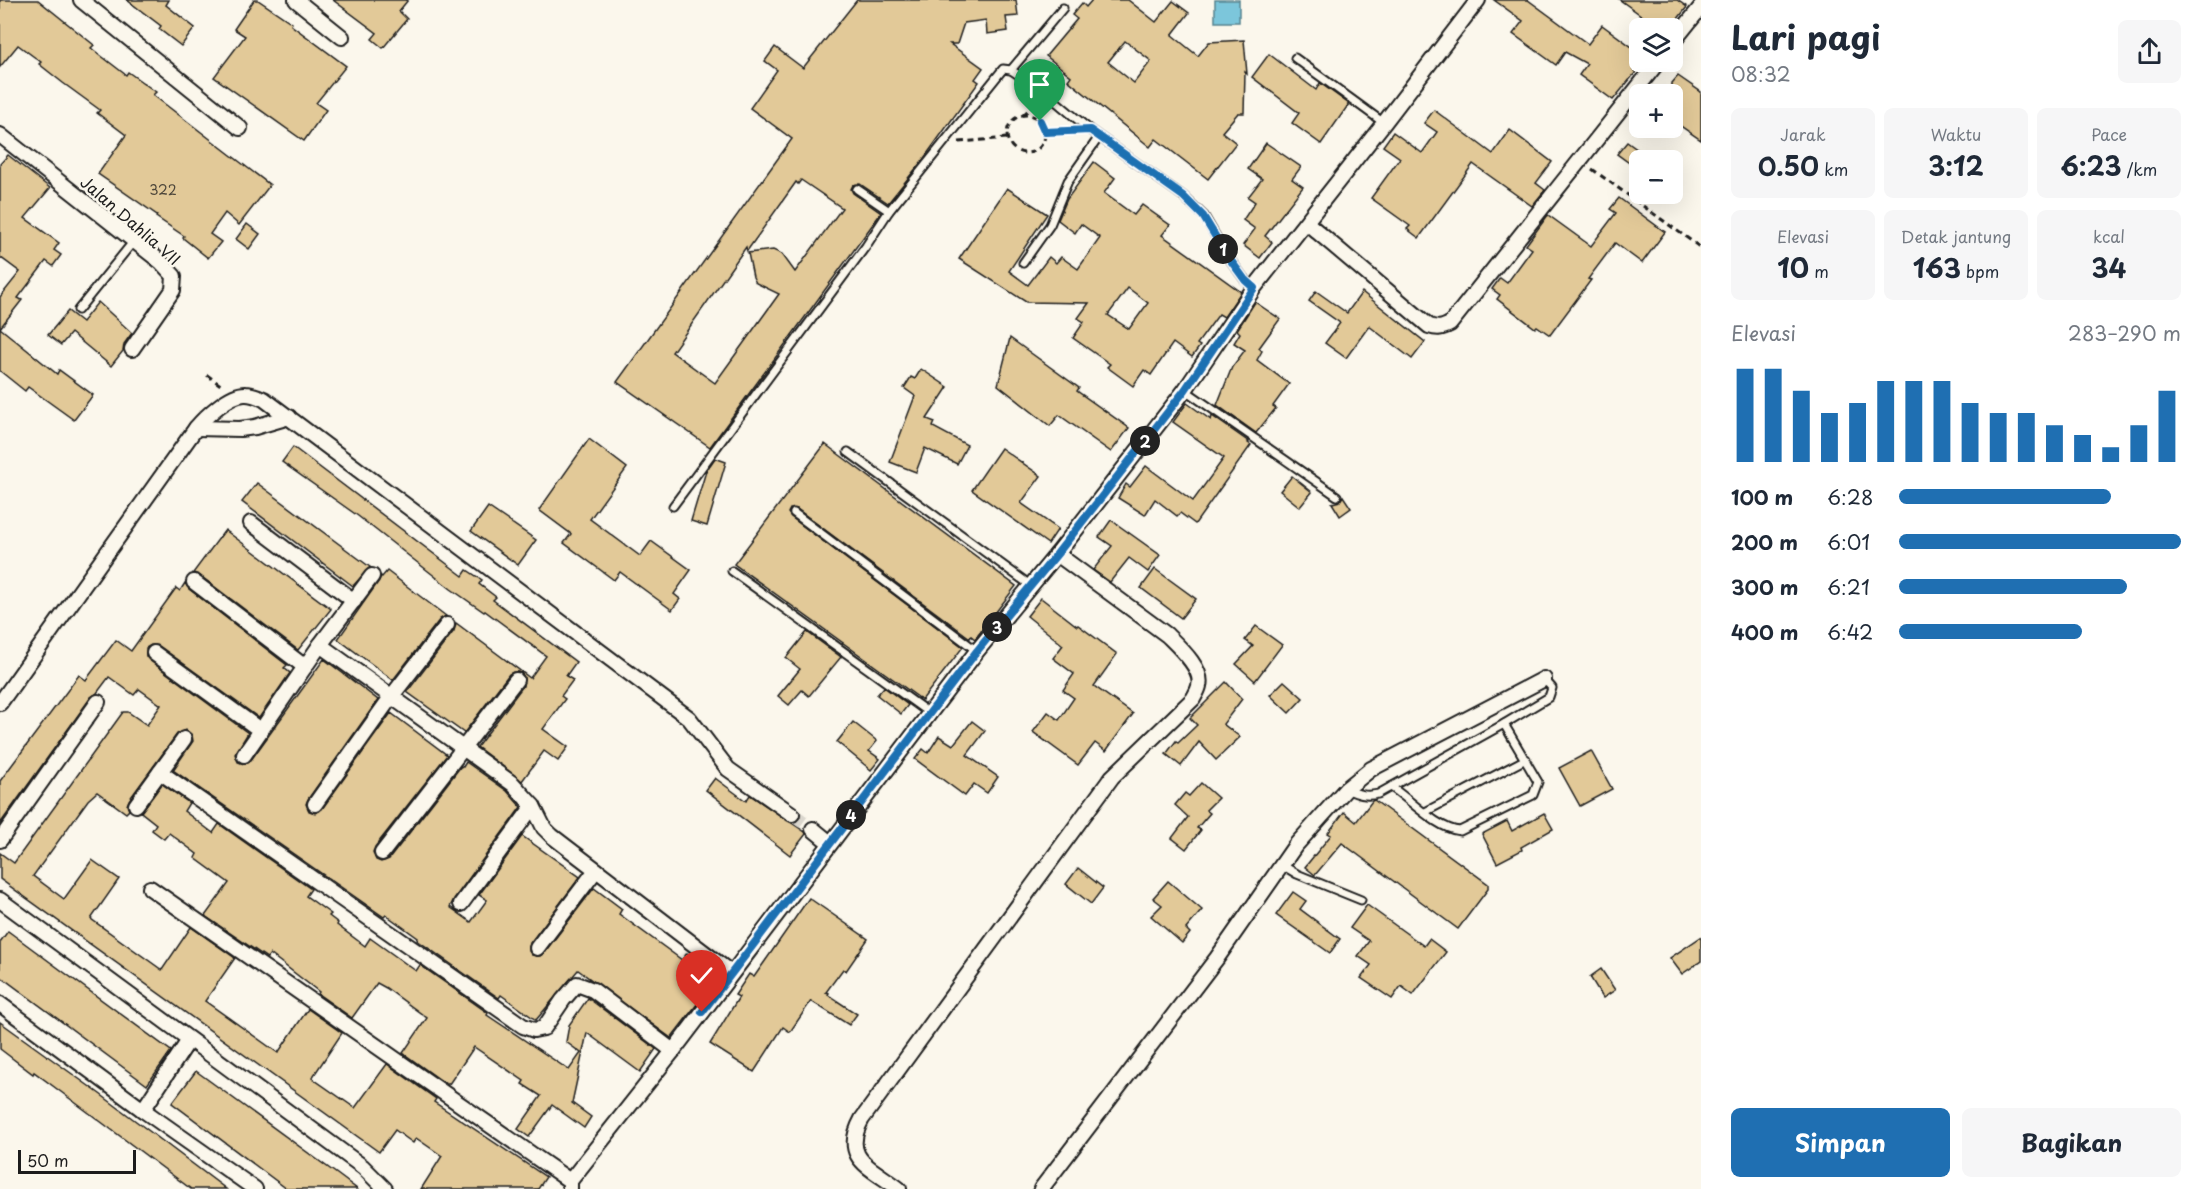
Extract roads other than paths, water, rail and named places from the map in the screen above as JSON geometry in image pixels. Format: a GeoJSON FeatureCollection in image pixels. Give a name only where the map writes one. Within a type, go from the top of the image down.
{"type":"FeatureCollection","features":[{"type":"Feature","properties":{"kind":"street"},"geometry":{"type":"LineString","coordinates":[[296,0],[342,37]]}},
{"type":"Feature","properties":{"kind":"street"},"geometry":{"type":"LineString","coordinates":[[150,888],[570,1185],[929,713],[1185,390],[1254,288],[1478,0]]}},
{"type":"Feature","properties":{"kind":"street"},"geometry":{"type":"LineString","coordinates":[[88,2],[240,128]]}},
{"type":"Feature","properties":{"kind":"street"},"geometry":{"type":"LineString","coordinates":[[1683,29],[1701,7]]}},
{"type":"Feature","properties":{"kind":"street"},"geometry":{"type":"LineString","coordinates":[[1306,223],[1429,326],[1438,329],[1450,324],[1650,72]]}},
{"type":"Feature","properties":{"kind":"street","name":"Jalan Dahlia VII"},"geometry":{"type":"LineString","coordinates":[[0,135],[59,180],[174,276],[173,291],[132,349]]}},
{"type":"Feature","properties":{"kind":"street"},"geometry":{"type":"LineString","coordinates":[[0,703],[206,416],[236,396],[246,394],[264,399],[289,417],[689,718],[728,769],[792,814]]}},
{"type":"Feature","properties":{"kind":"street"},"geometry":{"type":"LineString","coordinates":[[196,429],[255,428],[289,417]]}},
{"type":"Feature","properties":{"kind":"street"},"geometry":{"type":"LineString","coordinates":[[251,523],[354,601]]}},
{"type":"Feature","properties":{"kind":"street"},"geometry":{"type":"LineString","coordinates":[[899,1189],[860,1159],[853,1148],[854,1134],[862,1119],[1112,777],[1193,699],[1200,685],[1198,673],[1167,635],[1057,554]]}},
{"type":"Feature","properties":{"kind":"street"},"geometry":{"type":"LineString","coordinates":[[244,755],[320,645],[372,576]]}},
{"type":"Feature","properties":{"kind":"street"},"geometry":{"type":"LineString","coordinates":[[194,582],[305,667]]}},
{"type":"Feature","properties":{"kind":"street"},"geometry":{"type":"LineString","coordinates":[[315,804],[391,697],[447,625]]}},
{"type":"Feature","properties":{"kind":"street"},"geometry":{"type":"LineString","coordinates":[[320,645],[513,784],[533,806],[544,828],[731,973]]}},
{"type":"Feature","properties":{"kind":"street"},"geometry":{"type":"LineString","coordinates":[[154,653],[260,730]]}},
{"type":"Feature","properties":{"kind":"street"},"geometry":{"type":"LineString","coordinates":[[1041,1189],[1217,958],[1295,846],[1346,789],[1371,769],[1544,679]]}},
{"type":"Feature","properties":{"kind":"street"},"geometry":{"type":"LineString","coordinates":[[382,853],[516,680]]}},
{"type":"Feature","properties":{"kind":"street"},"geometry":{"type":"LineString","coordinates":[[0,840],[98,702]]}},
{"type":"Feature","properties":{"kind":"street"},"geometry":{"type":"LineString","coordinates":[[136,805],[184,739]]}},
{"type":"Feature","properties":{"kind":"street"},"geometry":{"type":"LineString","coordinates":[[160,772],[523,1026],[534,1030],[544,1028],[577,984],[593,990],[673,1051]]}},
{"type":"Feature","properties":{"kind":"street"},"geometry":{"type":"LineString","coordinates":[[461,904],[533,806]]}},
{"type":"Feature","properties":{"kind":"street"},"geometry":{"type":"LineString","coordinates":[[813,830],[830,843]]}},
{"type":"Feature","properties":{"kind":"street"},"geometry":{"type":"LineString","coordinates":[[537,948],[596,870]]}},
{"type":"Feature","properties":{"kind":"street"},"geometry":{"type":"LineString","coordinates":[[0,900],[363,1167],[386,1189]]}},
{"type":"Feature","properties":{"kind":"street"},"geometry":{"type":"LineString","coordinates":[[0,1004],[143,1110],[255,1189]]}},
{"type":"Feature","properties":{"kind":"street"},"geometry":{"type":"LineString","coordinates":[[143,1110],[189,1040]]}},
{"type":"Feature","properties":{"kind":"lane"},"geometry":{"type":"LineString","coordinates":[[1011,70],[1063,8]]}},
{"type":"Feature","properties":{"kind":"lane"},"geometry":{"type":"LineString","coordinates":[[1294,58],[1384,123]]}},
{"type":"Feature","properties":{"kind":"lane"},"geometry":{"type":"LineString","coordinates":[[673,506],[889,212],[1003,69],[1011,70],[1046,93],[1090,130],[1183,196],[1203,216],[1232,263],[1254,288]]}},
{"type":"Feature","properties":{"kind":"lane"},"geometry":{"type":"LineString","coordinates":[[1023,263],[1050,225],[1068,181],[1099,136]]}},
{"type":"Feature","properties":{"kind":"lane"},"geometry":{"type":"LineString","coordinates":[[857,189],[889,212]]}},
{"type":"Feature","properties":{"kind":"lane"},"geometry":{"type":"LineString","coordinates":[[78,309],[133,242]]}},
{"type":"Feature","properties":{"kind":"lane"},"geometry":{"type":"LineString","coordinates":[[1185,390],[1337,496]]}},
{"type":"Feature","properties":{"kind":"lane"},"geometry":{"type":"LineString","coordinates":[[848,452],[1030,585]]}},
{"type":"Feature","properties":{"kind":"lane"},"geometry":{"type":"LineString","coordinates":[[794,513],[977,651]]}},
{"type":"Feature","properties":{"kind":"lane"},"geometry":{"type":"LineString","coordinates":[[732,571],[929,713]]}},
{"type":"Feature","properties":{"kind":"lane"},"geometry":{"type":"LineString","coordinates":[[1346,789],[1367,796],[1391,787],[1549,697],[1552,688],[1544,679]]}},
{"type":"Feature","properties":{"kind":"lane"},"geometry":{"type":"LineString","coordinates":[[1391,787],[1451,830],[1460,831],[1533,795],[1538,782],[1504,724]]}},
{"type":"Feature","properties":{"kind":"lane"},"geometry":{"type":"LineString","coordinates":[[1425,812],[1526,759]]}},
{"type":"Feature","properties":{"kind":"lane"},"geometry":{"type":"LineString","coordinates":[[1282,865],[1297,874],[1361,900]]}},
{"type":"Feature","properties":{"kind":"water"},"geometry":{"type":"Polygon","coordinates":[[[1215,0],[1239,0],[1239,22],[1215,22],[1215,0]]]}},
{"type":"Feature","properties":{"kind":"tunnel"},"geometry":{"type":"LineString","coordinates":[[792,814],[813,829]]}}]}
